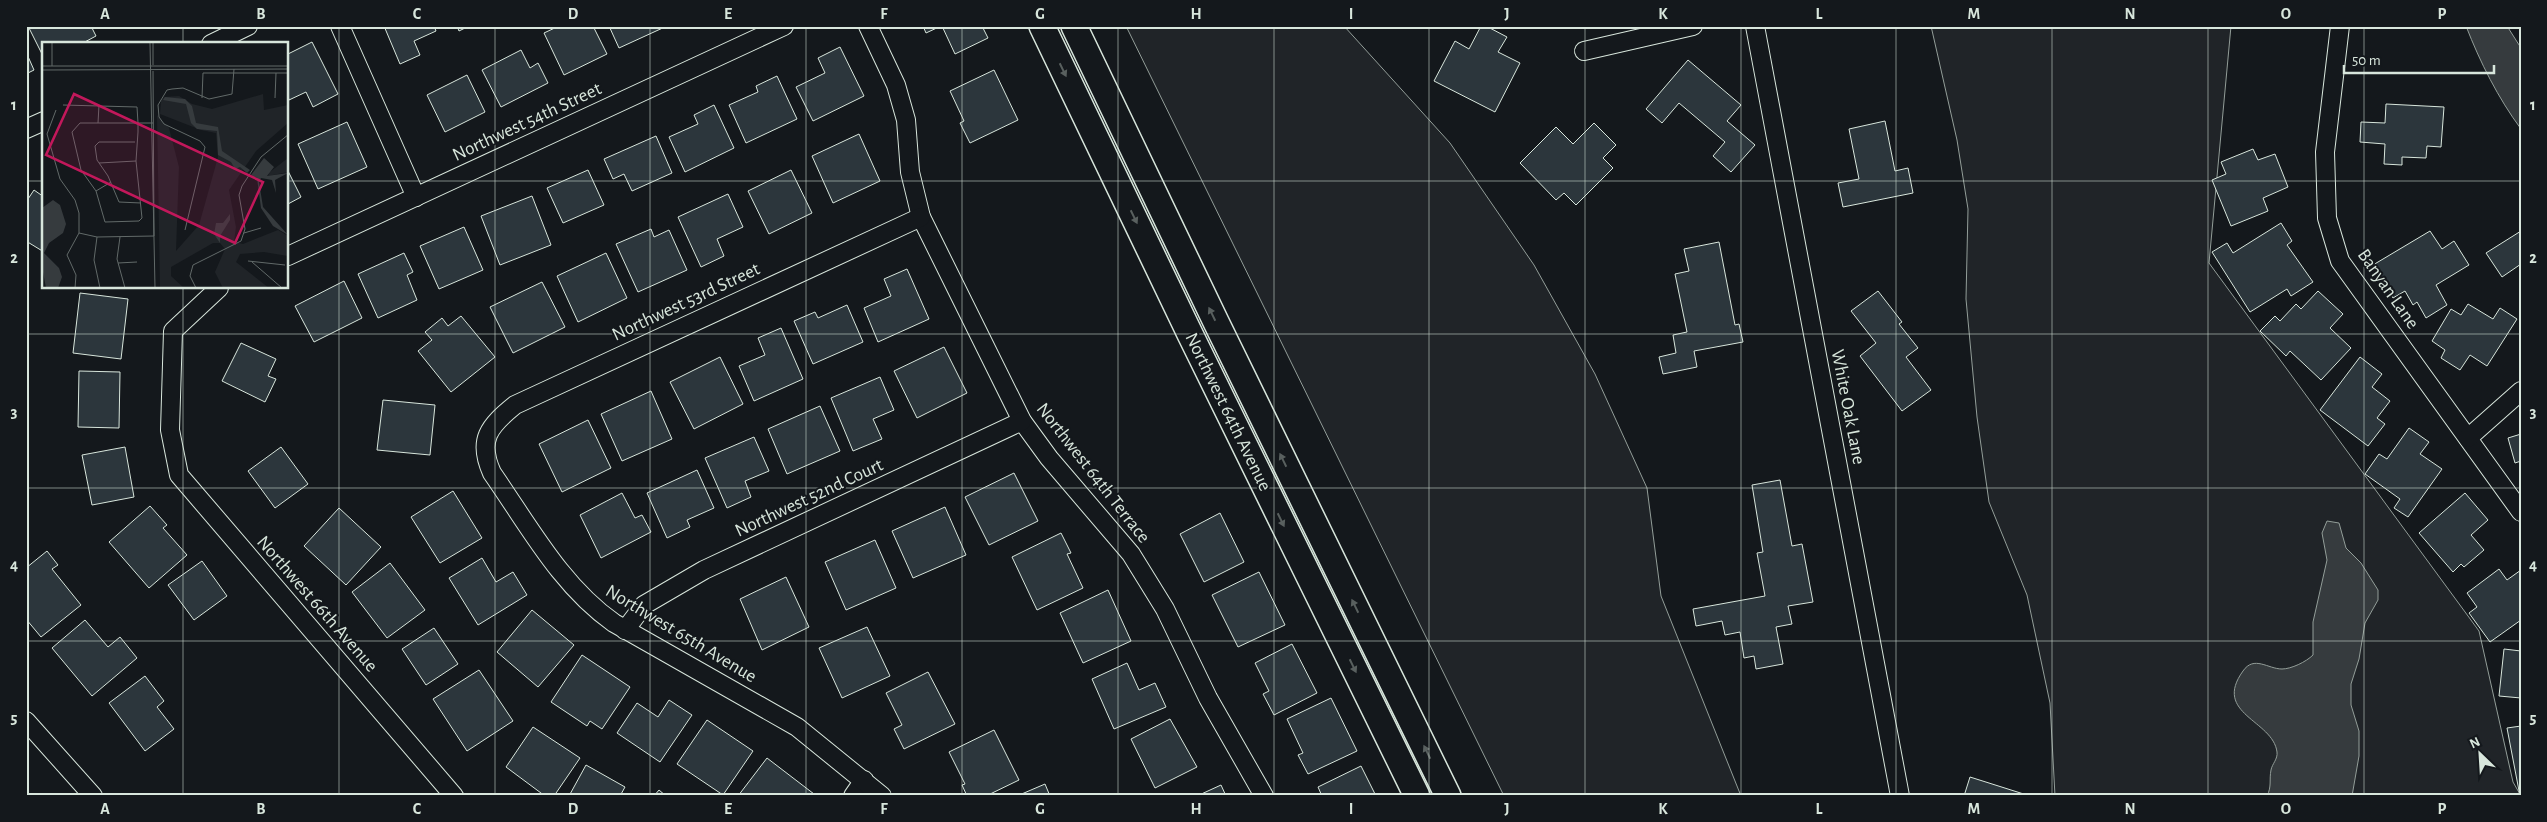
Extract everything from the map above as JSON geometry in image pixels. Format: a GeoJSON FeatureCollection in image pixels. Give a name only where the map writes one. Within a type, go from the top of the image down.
{"type":"FeatureCollection","features":[{"type":"Feature","properties":{"kind":"street"},"geometry":{"type":"LineString","coordinates":[[214,42],[248,26]]}},
{"type":"Feature","properties":{"kind":"street"},"geometry":{"type":"LineString","coordinates":[[340,26],[416,197]]}},
{"type":"Feature","properties":{"kind":"street","name":"Northwest 54th Street"},"geometry":{"type":"LineString","coordinates":[[289,256],[784,26]]}},
{"type":"Feature","properties":{"kind":"street","name":"Northwest 64th Terrace"},"geometry":{"type":"LineString","coordinates":[[868,26],[896,85],[906,120],[910,172],[921,216],[1022,421],[1049,458],[1131,554],[1165,610],[1208,698],[1264,796]]}},
{"type":"Feature","properties":{"kind":"street","name":"Northwest 64th Avenue"},"geometry":{"type":"LineString","coordinates":[[1042,26],[1194,343],[1417,796]]}},
{"type":"Feature","properties":{"kind":"street","name":"Northwest 64th Avenue"},"geometry":{"type":"LineString","coordinates":[[1074,26],[1216,322],[1448,796]]}},
{"type":"Feature","properties":{"kind":"street"},"geometry":{"type":"LineString","coordinates":[[1584,51],[1693,26]]}},
{"type":"Feature","properties":{"kind":"street","name":"White Oak Lane"},"geometry":{"type":"LineString","coordinates":[[1755,26],[1900,796]]}},
{"type":"Feature","properties":{"kind":"street","name":"Banyan Lane"},"geometry":{"type":"LineString","coordinates":[[2340,26],[2324,152],[2327,218],[2340,261],[2521,512]]}},
{"type":"Feature","properties":{"kind":"street"},"geometry":{"type":"LineString","coordinates":[[26,129],[42,122]]}},
{"type":"Feature","properties":{"kind":"street","name":"Northwest 53rd Street"},"geometry":{"type":"LineString","coordinates":[[485,445],[496,421],[515,405],[921,216]]}},
{"type":"Feature","properties":{"kind":"street","name":"Northwest 66th Avenue"},"geometry":{"type":"LineString","coordinates":[[218,289],[173,331],[170,430],[179,475],[454,796]]}},
{"type":"Feature","properties":{"kind":"street"},"geometry":{"type":"LineString","coordinates":[[2468,438],[2521,391]]}},
{"type":"Feature","properties":{"kind":"street","name":"Northwest 52nd Court"},"geometry":{"type":"LineString","coordinates":[[625,630],[644,605],[704,570],[1022,421]]}},
{"type":"Feature","properties":{"kind":"street","name":"Northwest 65th Avenue"},"geometry":{"type":"LineString","coordinates":[[485,445],[486,458],[492,473],[568,581],[593,608],[625,630],[797,727],[882,796]]}},
{"type":"Feature","properties":{"kind":"street"},"geometry":{"type":"LineString","coordinates":[[26,721],[93,796]]}},
{"type":"Feature","properties":{"kind":"street"},"geometry":{"type":"LineString","coordinates":[[854,796],[864,780]]}},
{"type":"Feature","properties":{"kind":"shaded area"},"geometry":{"type":"Polygon","coordinates":[[[1126,26],[1344,26],[1450,143],[1534,265],[1595,374],[1647,488],[1661,596],[1741,796],[1504,796],[1126,26]]]}},
{"type":"Feature","properties":{"kind":"shaded area"},"geometry":{"type":"Polygon","coordinates":[[[1931,26],[2231,26],[2209,263],[2479,631],[2513,782],[2521,796],[2055,796],[2050,703],[2027,595],[1989,502],[1977,417],[1966,299],[1968,209],[1957,140],[1931,26]]]}},
{"type":"Feature","properties":{"kind":"shaded area"},"geometry":{"type":"Polygon","coordinates":[[[2466,26],[2507,26],[2521,48],[2521,129],[2490,79],[2466,26]]]}},
{"type":"Feature","properties":{"kind":"shaded area"},"geometry":{"type":"Polygon","coordinates":[[[2327,521],[2339,523],[2346,548],[2361,563],[2378,590],[2378,600],[2365,623],[2359,659],[2351,684],[2351,705],[2359,731],[2359,756],[2352,796],[2267,796],[2271,770],[2277,757],[2277,752],[2273,741],[2266,732],[2239,707],[2235,697],[2235,686],[2243,671],[2252,664],[2256,663],[2286,669],[2298,665],[2313,655],[2313,622],[2327,560],[2322,533],[2327,521]]]}},
{"type":"Feature","properties":{"kind":"building"},"geometry":{"type":"Polygon","coordinates":[[[28,26],[91,26],[96,36],[85,42],[42,42],[42,54],[28,26]]]}},
{"type":"Feature","properties":{"kind":"building"},"geometry":{"type":"Polygon","coordinates":[[[384,26],[434,26],[436,31],[414,41],[420,55],[400,64],[384,26]]]}},
{"type":"Feature","properties":{"kind":"building"},"geometry":{"type":"Polygon","coordinates":[[[457,26],[469,26],[459,31],[457,26]]]}},
{"type":"Feature","properties":{"kind":"building"},"geometry":{"type":"Polygon","coordinates":[[[559,26],[593,26],[607,54],[564,75],[544,33],[559,26]]]}},
{"type":"Feature","properties":{"kind":"building"},"geometry":{"type":"Polygon","coordinates":[[[609,26],[667,26],[619,48],[609,26]]]}},
{"type":"Feature","properties":{"kind":"building"},"geometry":{"type":"Polygon","coordinates":[[[923,26],[941,26],[926,33],[923,26]]]}},
{"type":"Feature","properties":{"kind":"building"},"geometry":{"type":"Polygon","coordinates":[[[942,26],[982,26],[988,38],[955,54],[942,26]]]}},
{"type":"Feature","properties":{"kind":"building"},"geometry":{"type":"Polygon","coordinates":[[[1481,26],[1486,26],[1507,37],[1498,52],[1520,63],[1495,112],[1434,81],[1455,41],[1469,49],[1481,26]]]}},
{"type":"Feature","properties":{"kind":"building"},"geometry":{"type":"Polygon","coordinates":[[[312,42],[338,94],[313,107],[306,92],[289,100],[289,54],[312,42]]]}},
{"type":"Feature","properties":{"kind":"building"},"geometry":{"type":"Polygon","coordinates":[[[840,47],[864,96],[813,121],[796,87],[825,73],[818,58],[840,47]]]}},
{"type":"Feature","properties":{"kind":"building"},"geometry":{"type":"Polygon","coordinates":[[[521,50],[530,68],[538,63],[548,83],[501,107],[482,70],[521,50]]]}},
{"type":"Feature","properties":{"kind":"building"},"geometry":{"type":"Polygon","coordinates":[[[26,52],[34,70],[26,74],[26,52]]]}},
{"type":"Feature","properties":{"kind":"building"},"geometry":{"type":"Polygon","coordinates":[[[1688,60],[1741,105],[1727,121],[1755,145],[1731,172],[1713,156],[1725,142],[1679,103],[1662,123],[1646,109],[1688,60]]]}},
{"type":"Feature","properties":{"kind":"building"},"geometry":{"type":"Polygon","coordinates":[[[994,70],[1018,120],[970,143],[960,123],[964,121],[950,91],[994,70]]]}},
{"type":"Feature","properties":{"kind":"building"},"geometry":{"type":"Polygon","coordinates":[[[467,75],[485,112],[445,132],[427,95],[467,75]]]}},
{"type":"Feature","properties":{"kind":"building"},"geometry":{"type":"Polygon","coordinates":[[[777,76],[797,119],[746,143],[729,105],[758,92],[756,86],[777,76]]]}},
{"type":"Feature","properties":{"kind":"building"},"geometry":{"type":"Polygon","coordinates":[[[2386,104],[2444,107],[2441,147],[2427,146],[2426,158],[2402,157],[2402,165],[2384,164],[2385,144],[2360,142],[2361,122],[2385,123],[2386,104]]]}},
{"type":"Feature","properties":{"kind":"building"},"geometry":{"type":"Polygon","coordinates":[[[714,105],[734,148],[685,172],[669,137],[698,124],[694,115],[714,105]]]}},
{"type":"Feature","properties":{"kind":"building"},"geometry":{"type":"Polygon","coordinates":[[[1885,121],[1895,171],[1908,168],[1913,193],[1843,207],[1838,183],[1859,179],[1849,129],[1885,121]]]}},
{"type":"Feature","properties":{"kind":"building"},"geometry":{"type":"Polygon","coordinates":[[[347,122],[367,167],[318,189],[298,144],[347,122]]]}},
{"type":"Feature","properties":{"kind":"building"},"geometry":{"type":"Polygon","coordinates":[[[1594,123],[1616,145],[1603,158],[1613,168],[1576,205],[1564,193],[1556,200],[1520,163],[1556,127],[1573,144],[1594,123]]]}},
{"type":"Feature","properties":{"kind":"building"},"geometry":{"type":"Polygon","coordinates":[[[859,134],[880,181],[833,203],[812,156],[859,134]]]}},
{"type":"Feature","properties":{"kind":"building"},"geometry":{"type":"Polygon","coordinates":[[[656,136],[672,173],[632,191],[624,174],[613,179],[604,159],[656,136]]]}},
{"type":"Feature","properties":{"kind":"building"},"geometry":{"type":"Polygon","coordinates":[[[2253,149],[2258,160],[2275,154],[2288,187],[2263,198],[2268,211],[2231,226],[2212,180],[2226,174],[2221,162],[2253,149]]]}},
{"type":"Feature","properties":{"kind":"building"},"geometry":{"type":"Polygon","coordinates":[[[588,170],[604,205],[563,223],[547,188],[588,170]]]}},
{"type":"Feature","properties":{"kind":"building"},"geometry":{"type":"Polygon","coordinates":[[[791,170],[812,213],[769,234],[748,191],[791,170]]]}},
{"type":"Feature","properties":{"kind":"building"},"geometry":{"type":"Polygon","coordinates":[[[289,173],[301,197],[289,203],[289,173]]]}},
{"type":"Feature","properties":{"kind":"building"},"geometry":{"type":"Polygon","coordinates":[[[34,190],[42,196],[42,251],[26,241],[26,202],[34,190]]]}},
{"type":"Feature","properties":{"kind":"building"},"geometry":{"type":"Polygon","coordinates":[[[728,194],[743,227],[717,239],[724,256],[701,267],[678,217],[728,194]]]}},
{"type":"Feature","properties":{"kind":"building"},"geometry":{"type":"Polygon","coordinates":[[[532,196],[551,245],[500,265],[481,216],[532,196]]]}},
{"type":"Feature","properties":{"kind":"building"},"geometry":{"type":"Polygon","coordinates":[[[2281,223],[2292,241],[2287,245],[2313,282],[2291,296],[2287,289],[2250,312],[2212,252],[2227,243],[2233,253],[2281,223]]]}},
{"type":"Feature","properties":{"kind":"building"},"geometry":{"type":"Polygon","coordinates":[[[464,227],[483,270],[439,289],[420,246],[464,227]]]}},
{"type":"Feature","properties":{"kind":"building"},"geometry":{"type":"Polygon","coordinates":[[[651,229],[654,237],[669,230],[687,270],[638,292],[616,244],[651,229]]]}},
{"type":"Feature","properties":{"kind":"building"},"geometry":{"type":"Polygon","coordinates":[[[2430,231],[2442,249],[2454,241],[2469,265],[2436,285],[2447,305],[2426,318],[2417,302],[2413,305],[2405,291],[2393,298],[2373,265],[2430,231]]]}},
{"type":"Feature","properties":{"kind":"building"},"geometry":{"type":"Polygon","coordinates":[[[2521,231],[2521,264],[2502,277],[2486,253],[2521,231]]]}},
{"type":"Feature","properties":{"kind":"building"},"geometry":{"type":"Polygon","coordinates":[[[1719,242],[1735,325],[1739,324],[1743,342],[1694,351],[1697,367],[1663,374],[1659,357],[1676,353],[1673,335],[1687,332],[1675,274],[1689,271],[1684,249],[1719,242]]]}},
{"type":"Feature","properties":{"kind":"building"},"geometry":{"type":"Polygon","coordinates":[[[404,253],[413,272],[407,275],[417,300],[378,318],[358,274],[404,253]]]}},
{"type":"Feature","properties":{"kind":"building"},"geometry":{"type":"Polygon","coordinates":[[[606,253],[627,298],[578,322],[557,276],[606,253]]]}},
{"type":"Feature","properties":{"kind":"building"},"geometry":{"type":"Polygon","coordinates":[[[907,269],[929,319],[878,342],[864,308],[891,296],[884,279],[907,269]]]}},
{"type":"Feature","properties":{"kind":"building"},"geometry":{"type":"Polygon","coordinates":[[[344,281],[362,318],[314,342],[295,306],[344,281]]]}},
{"type":"Feature","properties":{"kind":"building"},"geometry":{"type":"Polygon","coordinates":[[[542,282],[565,327],[513,353],[490,307],[542,282]]]}},
{"type":"Feature","properties":{"kind":"building"},"geometry":{"type":"Polygon","coordinates":[[[1878,291],[1902,322],[1899,324],[1918,348],[1906,357],[1931,390],[1902,411],[1860,356],[1876,343],[1851,311],[1878,291]]]}},
{"type":"Feature","properties":{"kind":"building"},"geometry":{"type":"Polygon","coordinates":[[[2318,291],[2343,314],[2330,328],[2351,348],[2321,380],[2290,351],[2286,356],[2260,331],[2275,316],[2280,321],[2296,304],[2301,309],[2318,291]]]}},
{"type":"Feature","properties":{"kind":"building"},"geometry":{"type":"Polygon","coordinates":[[[80,293],[128,299],[121,359],[73,353],[80,293]]]}},
{"type":"Feature","properties":{"kind":"building"},"geometry":{"type":"Polygon","coordinates":[[[2468,304],[2493,319],[2500,308],[2517,319],[2487,366],[2470,355],[2460,370],[2441,358],[2445,350],[2432,341],[2451,309],[2461,315],[2468,304]]]}},
{"type":"Feature","properties":{"kind":"building"},"geometry":{"type":"Polygon","coordinates":[[[847,305],[863,342],[813,364],[794,321],[815,312],[818,318],[847,305]]]}},
{"type":"Feature","properties":{"kind":"building"},"geometry":{"type":"Polygon","coordinates":[[[461,316],[495,357],[451,392],[418,351],[432,340],[425,332],[442,318],[448,326],[461,316]]]}},
{"type":"Feature","properties":{"kind":"building"},"geometry":{"type":"Polygon","coordinates":[[[781,328],[803,379],[754,401],[739,366],[765,355],[758,338],[781,328]]]}},
{"type":"Feature","properties":{"kind":"building"},"geometry":{"type":"Polygon","coordinates":[[[241,343],[276,359],[268,376],[276,379],[265,402],[222,381],[241,343]]]}},
{"type":"Feature","properties":{"kind":"building"},"geometry":{"type":"Polygon","coordinates":[[[944,347],[967,393],[917,418],[894,371],[944,347]]]}},
{"type":"Feature","properties":{"kind":"building"},"geometry":{"type":"Polygon","coordinates":[[[720,357],[743,404],[694,429],[670,382],[720,357]]]}},
{"type":"Feature","properties":{"kind":"building"},"geometry":{"type":"Polygon","coordinates":[[[2360,357],[2382,374],[2372,387],[2390,401],[2377,418],[2385,424],[2368,446],[2320,410],[2360,357]]]}},
{"type":"Feature","properties":{"kind":"building"},"geometry":{"type":"Polygon","coordinates":[[[79,371],[120,372],[119,428],[78,427],[79,371]]]}},
{"type":"Feature","properties":{"kind":"building"},"geometry":{"type":"Polygon","coordinates":[[[880,377],[894,410],[873,419],[882,439],[853,451],[831,398],[880,377]]]}},
{"type":"Feature","properties":{"kind":"building"},"geometry":{"type":"Polygon","coordinates":[[[651,391],[672,439],[622,461],[601,414],[651,391]]]}},
{"type":"Feature","properties":{"kind":"building"},"geometry":{"type":"Polygon","coordinates":[[[383,400],[435,405],[430,455],[377,450],[383,400]]]}},
{"type":"Feature","properties":{"kind":"building"},"geometry":{"type":"Polygon","coordinates":[[[820,406],[840,451],[787,474],[768,429],[820,406]]]}},
{"type":"Feature","properties":{"kind":"building"},"geometry":{"type":"Polygon","coordinates":[[[588,420],[611,468],[562,492],[539,444],[588,420]]]}},
{"type":"Feature","properties":{"kind":"building"},"geometry":{"type":"Polygon","coordinates":[[[2409,428],[2429,442],[2420,454],[2442,469],[2408,517],[2394,508],[2400,499],[2365,474],[2379,454],[2387,459],[2409,428]]]}},
{"type":"Feature","properties":{"kind":"building"},"geometry":{"type":"Polygon","coordinates":[[[2521,434],[2521,461],[2515,463],[2508,438],[2521,434]]]}},
{"type":"Feature","properties":{"kind":"building"},"geometry":{"type":"Polygon","coordinates":[[[754,437],[769,471],[745,481],[751,497],[727,508],[705,458],[754,437]]]}},
{"type":"Feature","properties":{"kind":"building"},"geometry":{"type":"Polygon","coordinates":[[[125,447],[134,497],[92,505],[82,455],[125,447]]]}},
{"type":"Feature","properties":{"kind":"building"},"geometry":{"type":"Polygon","coordinates":[[[281,447],[308,484],[275,508],[248,471],[281,447]]]}},
{"type":"Feature","properties":{"kind":"building"},"geometry":{"type":"Polygon","coordinates":[[[697,470],[714,508],[687,520],[690,527],[667,538],[647,493],[697,470]]]}},
{"type":"Feature","properties":{"kind":"building"},"geometry":{"type":"Polygon","coordinates":[[[1014,473],[1038,521],[989,545],[965,497],[1014,473]]]}},
{"type":"Feature","properties":{"kind":"building"},"geometry":{"type":"Polygon","coordinates":[[[1780,480],[1792,546],[1802,544],[1813,602],[1788,606],[1792,624],[1776,627],[1783,664],[1756,669],[1754,656],[1744,658],[1740,632],[1725,635],[1722,621],[1696,626],[1693,609],[1765,596],[1757,553],[1763,552],[1752,485],[1780,480]]]}},
{"type":"Feature","properties":{"kind":"building"},"geometry":{"type":"Polygon","coordinates":[[[453,491],[482,538],[440,563],[411,517],[453,491]]]}},
{"type":"Feature","properties":{"kind":"building"},"geometry":{"type":"Polygon","coordinates":[[[622,493],[635,518],[642,515],[651,532],[601,558],[580,515],[622,493]]]}},
{"type":"Feature","properties":{"kind":"building"},"geometry":{"type":"Polygon","coordinates":[[[2465,493],[2488,520],[2471,535],[2484,550],[2464,567],[2461,564],[2453,572],[2419,533],[2465,493]]]}},
{"type":"Feature","properties":{"kind":"building"},"geometry":{"type":"Polygon","coordinates":[[[150,506],[167,525],[163,528],[187,555],[149,588],[109,542],[150,506]]]}},
{"type":"Feature","properties":{"kind":"building"},"geometry":{"type":"Polygon","coordinates":[[[945,507],[966,555],[913,578],[892,531],[945,507]]]}},
{"type":"Feature","properties":{"kind":"building"},"geometry":{"type":"Polygon","coordinates":[[[339,508],[381,547],[346,585],[304,546],[339,508]]]}},
{"type":"Feature","properties":{"kind":"building"},"geometry":{"type":"Polygon","coordinates":[[[1220,513],[1244,562],[1204,582],[1180,534],[1220,513]]]}},
{"type":"Feature","properties":{"kind":"building"},"geometry":{"type":"Polygon","coordinates":[[[1061,533],[1071,553],[1067,554],[1083,588],[1037,610],[1012,557],[1061,533]]]}},
{"type":"Feature","properties":{"kind":"building"},"geometry":{"type":"Polygon","coordinates":[[[875,540],[896,588],[846,610],[825,562],[875,540]]]}},
{"type":"Feature","properties":{"kind":"building"},"geometry":{"type":"Polygon","coordinates":[[[47,551],[58,565],[52,569],[81,605],[41,637],[26,619],[26,568],[47,551]]]}},
{"type":"Feature","properties":{"kind":"building"},"geometry":{"type":"Polygon","coordinates":[[[482,558],[496,582],[513,572],[527,595],[478,625],[449,578],[482,558]]]}},
{"type":"Feature","properties":{"kind":"building"},"geometry":{"type":"Polygon","coordinates":[[[202,561],[227,596],[194,620],[168,585],[202,561]]]}},
{"type":"Feature","properties":{"kind":"building"},"geometry":{"type":"Polygon","coordinates":[[[390,563],[425,610],[387,638],[352,592],[390,563]]]}},
{"type":"Feature","properties":{"kind":"building"},"geometry":{"type":"Polygon","coordinates":[[[2499,569],[2507,580],[2521,570],[2521,620],[2490,642],[2469,613],[2477,607],[2467,593],[2499,569]]]}},
{"type":"Feature","properties":{"kind":"building"},"geometry":{"type":"Polygon","coordinates":[[[1259,572],[1285,625],[1238,647],[1212,595],[1259,572]]]}},
{"type":"Feature","properties":{"kind":"building"},"geometry":{"type":"Polygon","coordinates":[[[786,577],[809,627],[762,650],[740,599],[786,577]]]}},
{"type":"Feature","properties":{"kind":"building"},"geometry":{"type":"Polygon","coordinates":[[[1108,590],[1131,641],[1083,663],[1060,613],[1108,590]]]}},
{"type":"Feature","properties":{"kind":"building"},"geometry":{"type":"Polygon","coordinates":[[[532,610],[574,645],[538,687],[497,652],[532,610]]]}},
{"type":"Feature","properties":{"kind":"building"},"geometry":{"type":"Polygon","coordinates":[[[85,620],[108,647],[120,637],[137,658],[92,696],[52,648],[85,620]]]}},
{"type":"Feature","properties":{"kind":"building"},"geometry":{"type":"Polygon","coordinates":[[[867,627],[890,676],[842,698],[819,648],[867,627]]]}},
{"type":"Feature","properties":{"kind":"building"},"geometry":{"type":"Polygon","coordinates":[[[434,628],[458,664],[426,685],[402,649],[434,628]]]}},
{"type":"Feature","properties":{"kind":"building"},"geometry":{"type":"Polygon","coordinates":[[[1292,644],[1317,693],[1274,715],[1263,694],[1269,691],[1255,663],[1292,644]]]}},
{"type":"Feature","properties":{"kind":"building"},"geometry":{"type":"Polygon","coordinates":[[[2504,649],[2521,651],[2521,698],[2499,696],[2504,649]]]}},
{"type":"Feature","properties":{"kind":"building"},"geometry":{"type":"Polygon","coordinates":[[[582,655],[630,687],[602,729],[590,721],[587,726],[551,702],[582,655]]]}},
{"type":"Feature","properties":{"kind":"building"},"geometry":{"type":"Polygon","coordinates":[[[1127,663],[1139,690],[1155,683],[1166,707],[1114,729],[1092,679],[1127,663]]]}},
{"type":"Feature","properties":{"kind":"building"},"geometry":{"type":"Polygon","coordinates":[[[479,670],[513,721],[467,751],[433,699],[479,670]]]}},
{"type":"Feature","properties":{"kind":"building"},"geometry":{"type":"Polygon","coordinates":[[[928,672],[955,724],[904,749],[894,729],[902,725],[886,693],[928,672]]]}},
{"type":"Feature","properties":{"kind":"building"},"geometry":{"type":"Polygon","coordinates":[[[145,676],[164,701],[157,707],[174,729],[145,751],[109,703],[145,676]]]}},
{"type":"Feature","properties":{"kind":"building"},"geometry":{"type":"Polygon","coordinates":[[[1331,698],[1357,751],[1308,774],[1298,755],[1303,753],[1287,719],[1331,698]]]}},
{"type":"Feature","properties":{"kind":"building"},"geometry":{"type":"Polygon","coordinates":[[[669,700],[692,715],[660,762],[617,733],[637,703],[658,717],[669,700]]]}},
{"type":"Feature","properties":{"kind":"building"},"geometry":{"type":"Polygon","coordinates":[[[1170,719],[1197,767],[1155,788],[1131,739],[1170,719]]]}},
{"type":"Feature","properties":{"kind":"building"},"geometry":{"type":"Polygon","coordinates":[[[707,720],[753,751],[723,795],[677,764],[707,720]]]}},
{"type":"Feature","properties":{"kind":"building"},"geometry":{"type":"Polygon","coordinates":[[[2521,726],[2521,796],[2520,796],[2507,728],[2521,726]]]}},
{"type":"Feature","properties":{"kind":"building"},"geometry":{"type":"Polygon","coordinates":[[[533,727],[580,758],[554,796],[545,796],[506,767],[533,727]]]}},
{"type":"Feature","properties":{"kind":"building"},"geometry":{"type":"Polygon","coordinates":[[[994,730],[1019,780],[986,796],[967,796],[962,785],[965,784],[949,752],[994,730]]]}},
{"type":"Feature","properties":{"kind":"building"},"geometry":{"type":"Polygon","coordinates":[[[767,758],[814,794],[813,796],[738,796],[767,758]]]}},
{"type":"Feature","properties":{"kind":"building"},"geometry":{"type":"Polygon","coordinates":[[[586,765],[625,787],[620,796],[569,796],[586,765]]]}},
{"type":"Feature","properties":{"kind":"building"},"geometry":{"type":"Polygon","coordinates":[[[1361,766],[1376,796],[1322,796],[1318,787],[1361,766]]]}},
{"type":"Feature","properties":{"kind":"building"},"geometry":{"type":"Polygon","coordinates":[[[1970,777],[2030,796],[1964,796],[1970,777]]]}},
{"type":"Feature","properties":{"kind":"building"},"geometry":{"type":"Polygon","coordinates":[[[1045,784],[1050,796],[1017,796],[1045,784]]]}},
{"type":"Feature","properties":{"kind":"building"},"geometry":{"type":"Polygon","coordinates":[[[1221,785],[1226,796],[1197,796],[1221,785]]]}},
{"type":"Feature","properties":{"kind":"building"},"geometry":{"type":"Polygon","coordinates":[[[659,790],[666,796],[654,796],[659,790]]]}}]}
